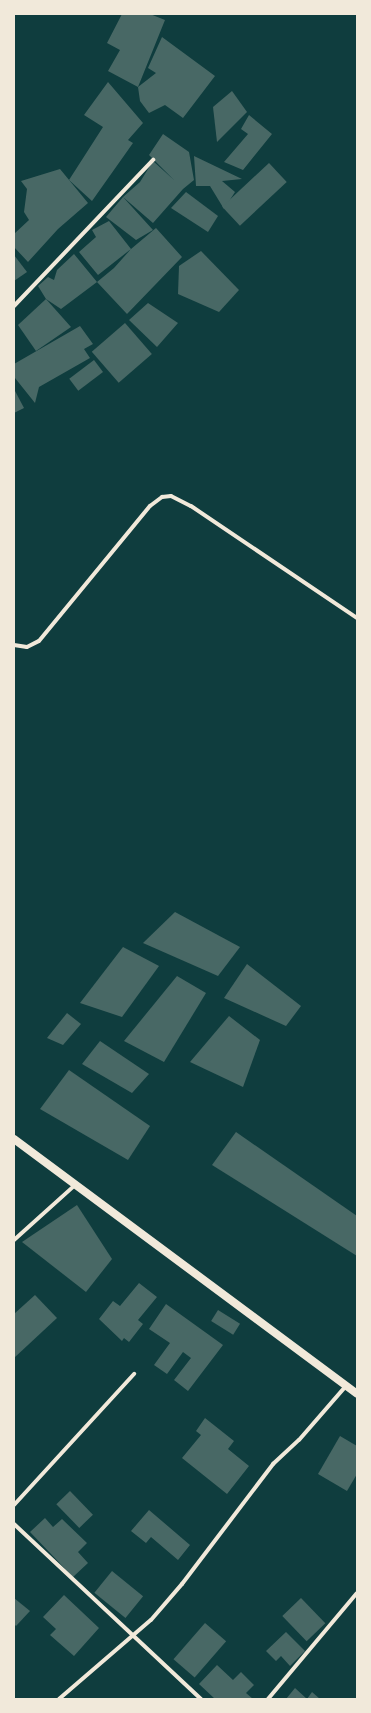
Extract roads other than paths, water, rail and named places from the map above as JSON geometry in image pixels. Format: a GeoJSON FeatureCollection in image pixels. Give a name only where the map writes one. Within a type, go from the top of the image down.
{"type":"FeatureCollection","features":[{"type":"Feature","properties":{"kind":"main road"},"geometry":{"type":"LineString","coordinates":[[14,1139],[357,1394]]}},
{"type":"Feature","properties":{"kind":"street"},"geometry":{"type":"LineString","coordinates":[[14,306],[153,160]]}},
{"type":"Feature","properties":{"kind":"street"},"geometry":{"type":"LineString","coordinates":[[14,645],[27,646],[39,641],[52,628],[150,506],[162,497],[171,496],[191,506],[357,618]]}},
{"type":"Feature","properties":{"kind":"street"},"geometry":{"type":"LineString","coordinates":[[14,1236],[75,1184]]}},
{"type":"Feature","properties":{"kind":"street"},"geometry":{"type":"LineString","coordinates":[[14,1240],[75,1184]]}},
{"type":"Feature","properties":{"kind":"street"},"geometry":{"type":"LineString","coordinates":[[14,1505],[134,1374]]}},
{"type":"Feature","properties":{"kind":"street"},"geometry":{"type":"LineString","coordinates":[[59,1699],[132,1634],[151,1620],[176,1590],[273,1464],[299,1440],[346,1386]]}},
{"type":"Feature","properties":{"kind":"street"},"geometry":{"type":"LineString","coordinates":[[14,1524],[201,1699]]}},
{"type":"Feature","properties":{"kind":"street"},"geometry":{"type":"LineString","coordinates":[[268,1699],[357,1594]]}}]}
